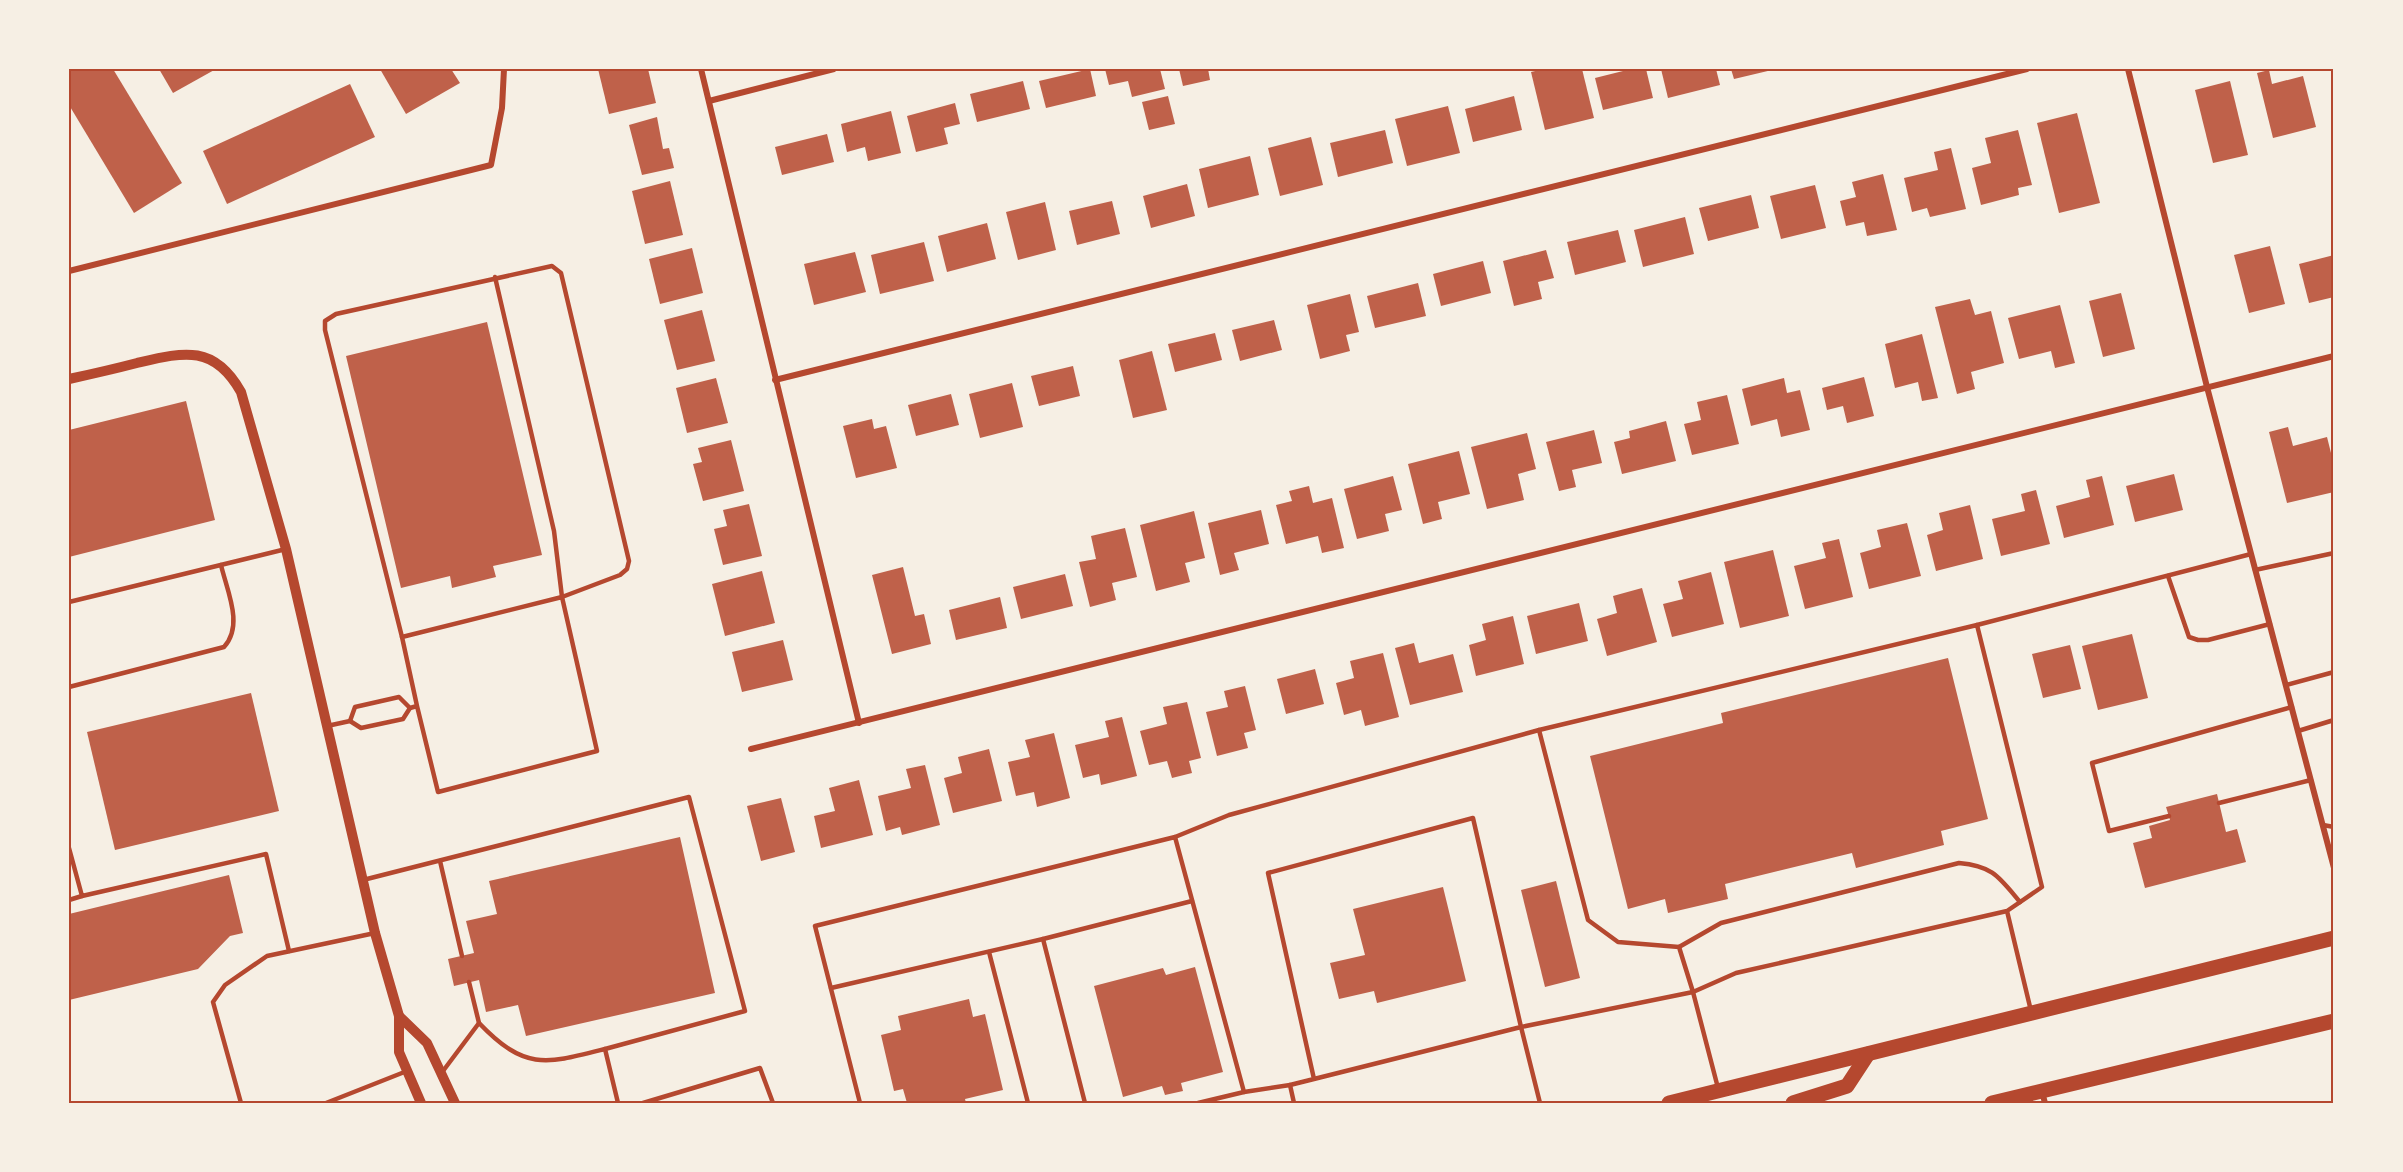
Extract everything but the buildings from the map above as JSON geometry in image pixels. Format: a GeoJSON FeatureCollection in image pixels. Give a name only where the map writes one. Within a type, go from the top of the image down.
{"type":"FeatureCollection","features":[{"type":"Feature","properties":{"kind":"main road"},"geometry":{"type":"LineString","coordinates":[[1669,1103],[1716,1097],[1868,1054],[2334,938]]}},
{"type":"Feature","properties":{"kind":"main road"},"geometry":{"type":"LineString","coordinates":[[1992,1103],[2043,1097],[2334,1021]]}},
{"type":"Feature","properties":{"kind":"main road"},"geometry":{"type":"LineString","coordinates":[[1793,1103],[1847,1086],[1868,1054]]}},
{"type":"Feature","properties":{"kind":"street"},"geometry":{"type":"LineString","coordinates":[[69,271],[491,165],[502,108],[504,69]]}},
{"type":"Feature","properties":{"kind":"street"},"geometry":{"type":"LineString","coordinates":[[701,69],[859,723]]}},
{"type":"Feature","properties":{"kind":"street"},"geometry":{"type":"LineString","coordinates":[[709,101],[834,69]]}},
{"type":"Feature","properties":{"kind":"street"},"geometry":{"type":"LineString","coordinates":[[775,380],[2027,69]]}},
{"type":"Feature","properties":{"kind":"street"},"geometry":{"type":"LineString","coordinates":[[2128,69],[2207,387],[2334,868]]}},
{"type":"Feature","properties":{"kind":"street"},"geometry":{"type":"LineString","coordinates":[[69,379],[182,353],[201,356],[219,363],[233,377],[241,392],[286,549],[375,933],[399,1016],[399,1052],[421,1103]]}},
{"type":"Feature","properties":{"kind":"street"},"geometry":{"type":"LineString","coordinates":[[751,749],[2334,356]]}},
{"type":"Feature","properties":{"kind":"street"},"geometry":{"type":"LineString","coordinates":[[399,1016],[427,1043],[454,1103]]}},
{"type":"Feature","properties":{"kind":"lane"},"geometry":{"type":"LineString","coordinates":[[402,637],[562,597],[620,575],[627,569],[629,561],[561,273],[552,266],[495,277],[336,314],[325,321],[325,330],[402,637],[438,792],[597,752],[562,597],[554,531],[495,277]]}},
{"type":"Feature","properties":{"kind":"lane"},"geometry":{"type":"LineString","coordinates":[[69,602],[286,549]]}},
{"type":"Feature","properties":{"kind":"lane"},"geometry":{"type":"LineString","coordinates":[[2255,570],[2334,553]]}},
{"type":"Feature","properties":{"kind":"lane"},"geometry":{"type":"LineString","coordinates":[[860,1103],[815,926],[1175,837],[1229,815],[1539,730],[1977,625],[2251,554]]}},
{"type":"Feature","properties":{"kind":"lane"},"geometry":{"type":"LineString","coordinates":[[69,687],[224,647],[232,638],[236,628],[221,565]]}},
{"type":"Feature","properties":{"kind":"lane"},"geometry":{"type":"LineString","coordinates":[[2168,576],[2189,637],[2208,640],[2270,624]]}},
{"type":"Feature","properties":{"kind":"lane"},"geometry":{"type":"LineString","coordinates":[[1198,1103],[1244,1092],[1290,1085],[1521,1027],[1693,992],[1736,974],[2007,911],[2042,887],[1977,625]]}},
{"type":"Feature","properties":{"kind":"lane"},"geometry":{"type":"LineString","coordinates":[[2286,685],[2334,672]]}},
{"type":"Feature","properties":{"kind":"lane"},"geometry":{"type":"LineString","coordinates":[[350,721],[355,707],[399,697],[410,708]]}},
{"type":"Feature","properties":{"kind":"lane"},"geometry":{"type":"LineString","coordinates":[[327,726],[350,721],[360,728],[382,724],[403,719],[410,708],[417,706]]}},
{"type":"Feature","properties":{"kind":"lane"},"geometry":{"type":"LineString","coordinates":[[2169,816],[2109,831],[2091,764],[2292,707]]}},
{"type":"Feature","properties":{"kind":"lane"},"geometry":{"type":"LineString","coordinates":[[2298,731],[2334,720]]}},
{"type":"Feature","properties":{"kind":"lane"},"geometry":{"type":"LineString","coordinates":[[1539,730],[1588,920],[1618,942],[1680,946],[1721,923],[1959,863],[1981,865],[1996,874],[2020,902]]}},
{"type":"Feature","properties":{"kind":"lane"},"geometry":{"type":"LineString","coordinates":[[2219,803],[2311,780]]}},
{"type":"Feature","properties":{"kind":"lane"},"geometry":{"type":"LineString","coordinates":[[363,880],[689,797],[745,1011],[560,1060],[524,1060],[479,1023],[469,982]]}},
{"type":"Feature","properties":{"kind":"lane"},"geometry":{"type":"LineString","coordinates":[[1314,1079],[1268,873],[1473,818],[1540,1103]]}},
{"type":"Feature","properties":{"kind":"lane"},"geometry":{"type":"LineString","coordinates":[[2323,825],[2334,827]]}},
{"type":"Feature","properties":{"kind":"lane"},"geometry":{"type":"LineString","coordinates":[[1175,837],[1244,1092]]}},
{"type":"Feature","properties":{"kind":"lane"},"geometry":{"type":"LineString","coordinates":[[69,848],[82,896]]}},
{"type":"Feature","properties":{"kind":"lane"},"geometry":{"type":"LineString","coordinates":[[69,900],[266,854],[290,951]]}},
{"type":"Feature","properties":{"kind":"lane"},"geometry":{"type":"LineString","coordinates":[[440,861],[462,956]]}},
{"type":"Feature","properties":{"kind":"lane"},"geometry":{"type":"LineString","coordinates":[[831,988],[1043,939],[1192,901]]}},
{"type":"Feature","properties":{"kind":"lane"},"geometry":{"type":"LineString","coordinates":[[2007,911],[2032,1013]]}},
{"type":"Feature","properties":{"kind":"lane"},"geometry":{"type":"LineString","coordinates":[[241,1103],[213,1002],[225,985],[267,956],[375,933]]}},
{"type":"Feature","properties":{"kind":"lane"},"geometry":{"type":"LineString","coordinates":[[1043,939],[1085,1103]]}},
{"type":"Feature","properties":{"kind":"lane"},"geometry":{"type":"LineString","coordinates":[[1680,946],[1693,992],[1716,1097]]}},
{"type":"Feature","properties":{"kind":"lane"},"geometry":{"type":"LineString","coordinates":[[989,952],[1028,1103]]}},
{"type":"Feature","properties":{"kind":"lane"},"geometry":{"type":"LineString","coordinates":[[441,1074],[479,1023]]}},
{"type":"Feature","properties":{"kind":"lane"},"geometry":{"type":"LineString","coordinates":[[605,1049],[618,1103]]}},
{"type":"Feature","properties":{"kind":"lane"},"geometry":{"type":"LineString","coordinates":[[643,1103],[760,1068],[773,1103]]}},
{"type":"Feature","properties":{"kind":"lane"},"geometry":{"type":"LineString","coordinates":[[326,1103],[407,1071]]}},
{"type":"Feature","properties":{"kind":"lane"},"geometry":{"type":"LineString","coordinates":[[1290,1085],[1294,1103]]}}]}
